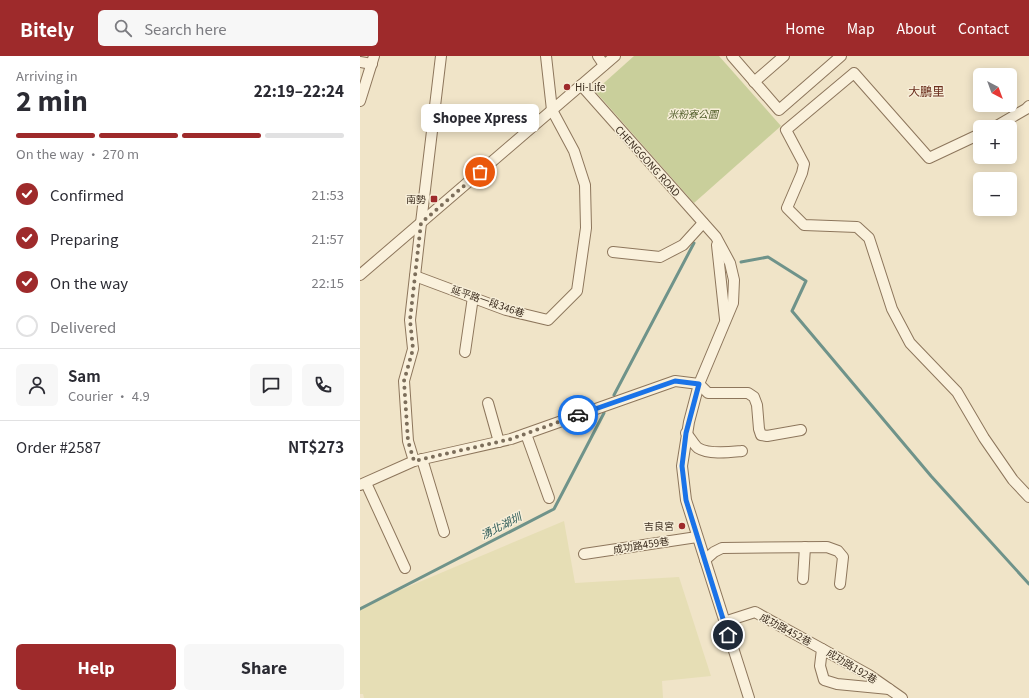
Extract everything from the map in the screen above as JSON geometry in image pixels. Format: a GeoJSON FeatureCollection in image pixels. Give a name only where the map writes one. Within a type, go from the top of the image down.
{"type":"FeatureCollection","features":[{"type":"Feature","properties":{"kind":"street"},"geometry":{"type":"LineString","coordinates":[[441,56],[410,320],[413,349],[404,381],[408,441],[418,460],[444,532]]}},
{"type":"Feature","properties":{"kind":"street"},"geometry":{"type":"LineString","coordinates":[[598,56],[604,65]]}},
{"type":"Feature","properties":{"kind":"street"},"geometry":{"type":"LineString","coordinates":[[360,275],[615,56]]}},
{"type":"Feature","properties":{"kind":"street"},"geometry":{"type":"LineString","coordinates":[[732,56],[778,110],[841,56]]}},
{"type":"Feature","properties":{"kind":"street"},"geometry":{"type":"LineString","coordinates":[[754,82],[784,56]]}},
{"type":"Feature","properties":{"kind":"street"},"geometry":{"type":"LineString","coordinates":[[543,57],[552,110]]}},
{"type":"Feature","properties":{"kind":"street"},"geometry":{"type":"LineString","coordinates":[[360,62],[373,60],[360,101]]}},
{"type":"Feature","properties":{"kind":"street"},"geometry":{"type":"LineString","coordinates":[[973,137],[929,158],[854,73],[786,130],[804,164],[802,173],[787,208],[804,225],[857,227],[869,238],[892,309],[910,343],[957,392],[984,438],[1013,480],[1029,497]]}},
{"type":"Feature","properties":{"kind":"street","name":"CHENGGONG ROAD"},"geometry":{"type":"LineString","coordinates":[[581,85],[716,237],[726,320],[699,384],[686,433],[682,466],[686,500],[749,698]]}},
{"type":"Feature","properties":{"kind":"street"},"geometry":{"type":"LineString","coordinates":[[1006,120],[1029,106]]}},
{"type":"Feature","properties":{"kind":"street","name":"延平路一段346巷"},"geometry":{"type":"LineString","coordinates":[[415,276],[506,310],[548,320],[578,291],[586,228],[585,185],[574,151],[552,110]]}},
{"type":"Feature","properties":{"kind":"street"},"geometry":{"type":"LineString","coordinates":[[613,252],[660,257],[684,246],[703,223]]}},
{"type":"Feature","properties":{"kind":"street"},"geometry":{"type":"LineString","coordinates":[[464,352],[473,297]]}},
{"type":"Feature","properties":{"kind":"street"},"geometry":{"type":"LineString","coordinates":[[406,568],[363,484],[418,460],[499,442],[526,434],[675,381],[699,384],[708,393],[748,393],[754,397],[757,405],[759,430],[761,435],[767,436],[801,430]]}},
{"type":"Feature","properties":{"kind":"street"},"geometry":{"type":"LineString","coordinates":[[488,403],[499,442]]}},
{"type":"Feature","properties":{"kind":"street"},"geometry":{"type":"LineString","coordinates":[[686,433],[698,448],[706,451],[742,451]]}},
{"type":"Feature","properties":{"kind":"street"},"geometry":{"type":"LineString","coordinates":[[526,434],[549,498]]}},
{"type":"Feature","properties":{"kind":"street","name":"成功路459巷"},"geometry":{"type":"LineString","coordinates":[[584,554],[697,537]]}},
{"type":"Feature","properties":{"kind":"street"},"geometry":{"type":"LineString","coordinates":[[802,579],[805,547]]}},
{"type":"Feature","properties":{"kind":"street"},"geometry":{"type":"LineString","coordinates":[[705,560],[714,552],[722,548],[827,547],[838,551],[843,557],[840,584]]}},
{"type":"Feature","properties":{"kind":"street","name":"成功路452巷"},"geometry":{"type":"LineString","coordinates":[[724,622],[755,612],[822,649],[820,666],[824,680],[837,684],[889,689]]}},
{"type":"Feature","properties":{"kind":"street","name":"成功路192巷"},"geometry":{"type":"LineString","coordinates":[[822,649],[869,675],[902,698]]}},
{"type":"Feature","properties":{"kind":"shaded area"},"geometry":{"type":"Polygon","coordinates":[[[564,521],[575,583],[679,577],[711,676],[662,681],[663,698],[364,698],[363,694],[360,694],[360,607],[564,521]]]}},
{"type":"Feature","properties":{"kind":"green space","name":"米粉寮公園"},"geometry":{"type":"Polygon","coordinates":[[[634,56],[719,56],[781,126],[694,203],[595,91],[634,56]]]}},
{"type":"Feature","properties":{"kind":"waterway","name":"湧北湖圳"},"geometry":{"type":"LineString","coordinates":[[614,395],[694,243]]}},
{"type":"Feature","properties":{"kind":"waterway"},"geometry":{"type":"LineString","coordinates":[[741,262],[768,257],[806,281],[792,311],[931,476],[1029,584]]}},
{"type":"Feature","properties":{"kind":"waterway","name":"湧北湖圳"},"geometry":{"type":"LineString","coordinates":[[360,609],[554,509],[604,413]]}},
{"type":"Feature","properties":{"kind":"way so far"},"geometry":{"type":"LineString","coordinates":[[480,172],[421,223],[410,320],[413,349],[404,381],[408,441],[414,461],[511,439],[578,415]]}},
{"type":"Feature","properties":{"kind":"place","name":"Hi-Life"},"geometry":{"type":"Point","coordinates":[567,87]}},
{"type":"Feature","properties":{"kind":"place","name":"Shopee Xpress"},"geometry":{"type":"Point","coordinates":[480,172]}},
{"type":"Feature","properties":{"kind":"place","name":"南勢"},"geometry":{"type":"Point","coordinates":[434,199]}},
{"type":"Feature","properties":{"kind":"place","name":"吉良宮"},"geometry":{"type":"Point","coordinates":[682,526]}},
{"type":"Feature","properties":{"kind":"district","name":"大鵬里"},"geometry":{"type":"Point","coordinates":[926,92]}},
{"type":"Feature","properties":{"kind":"route"},"geometry":{"type":"LineString","coordinates":[[578,415],[675,381],[699,384],[686,433],[682,466],[686,500],[728,635]]}}]}
